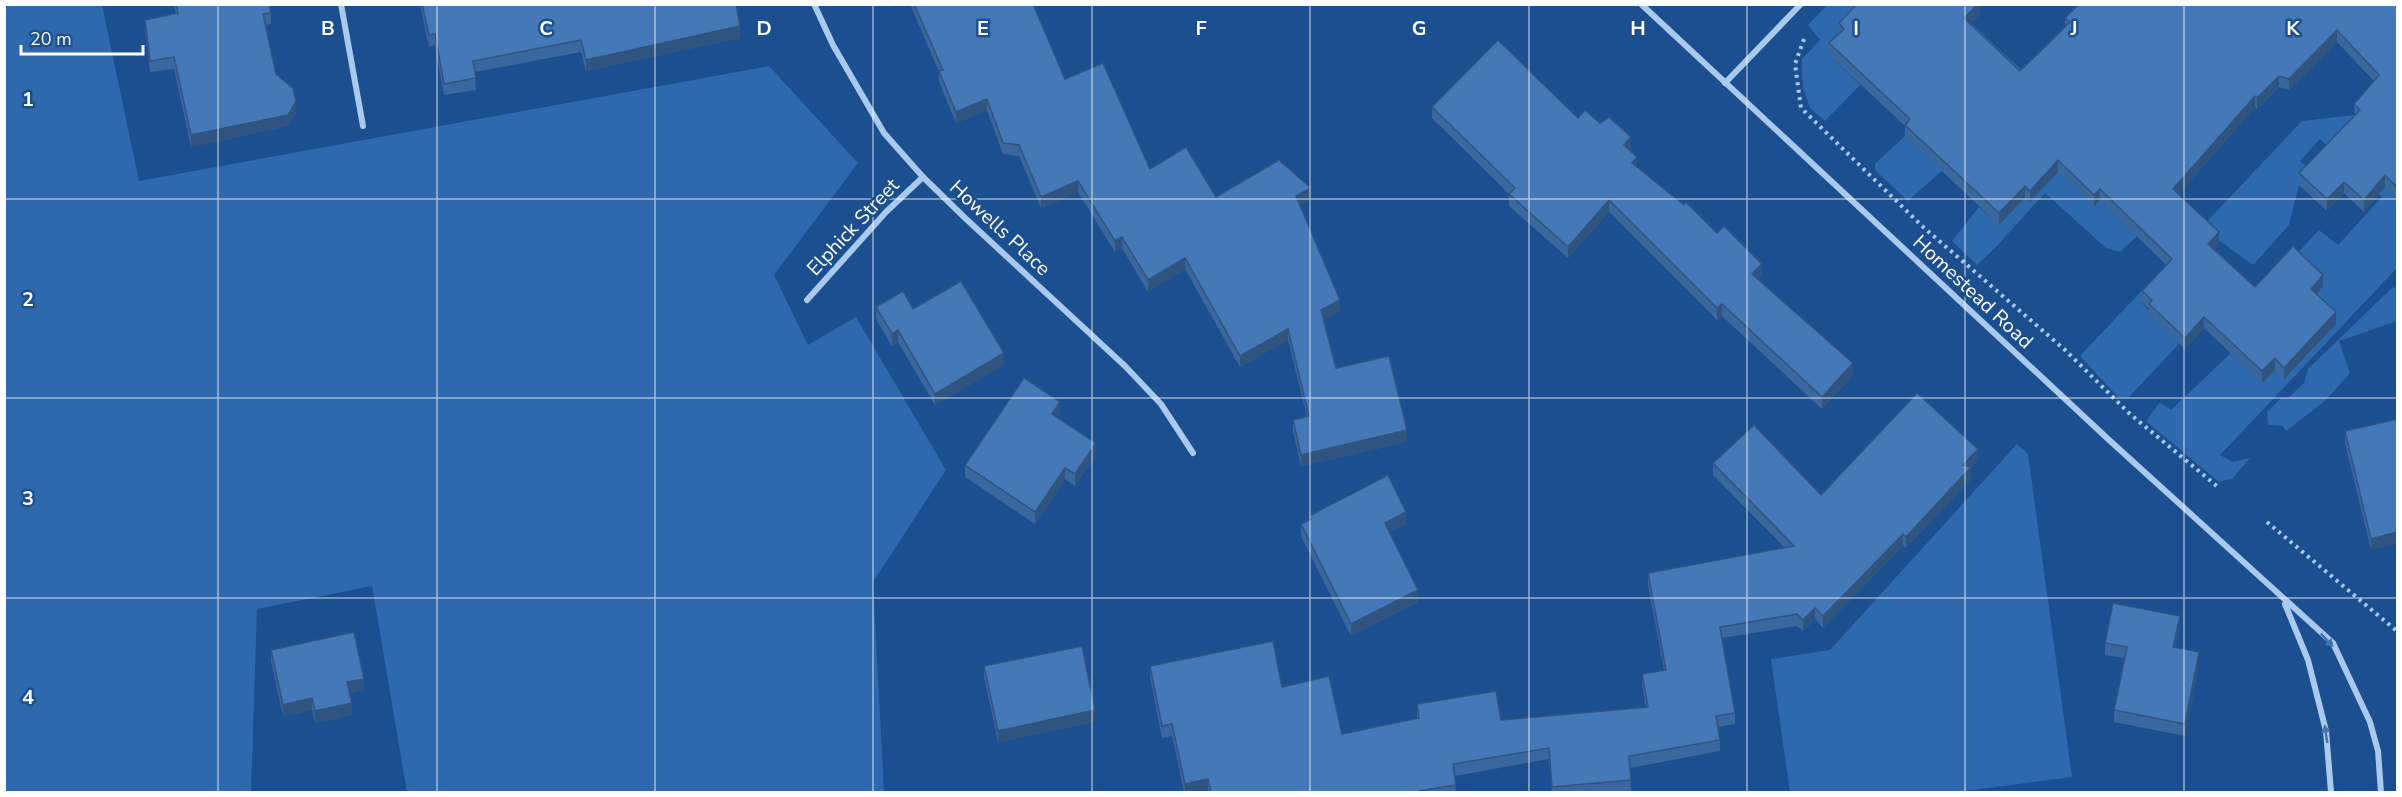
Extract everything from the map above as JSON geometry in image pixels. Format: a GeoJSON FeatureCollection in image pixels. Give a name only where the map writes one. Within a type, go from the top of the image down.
{"type":"FeatureCollection","features":[{"type":"Feature","properties":{"kind":"street"},"geometry":{"type":"LineString","coordinates":[[341,4],[363,126]]}},
{"type":"Feature","properties":{"kind":"street","name":"Howells Place"},"geometry":{"type":"LineString","coordinates":[[814,4],[833,45],[884,133],[923,177],[1125,366],[1161,404],[1193,453]]}},
{"type":"Feature","properties":{"kind":"street","name":"Homestead Road"},"geometry":{"type":"LineString","coordinates":[[1641,4],[2049,385],[2284,601],[2333,643],[2370,722],[2378,751],[2381,792]]}},
{"type":"Feature","properties":{"kind":"street"},"geometry":{"type":"LineString","coordinates":[[1725,83],[1801,4]]}},
{"type":"Feature","properties":{"kind":"street","name":"Elphick Street"},"geometry":{"type":"LineString","coordinates":[[807,300],[886,212],[923,177]]}},
{"type":"Feature","properties":{"kind":"street","name":"Homestead Road"},"geometry":{"type":"LineString","coordinates":[[2284,601],[2308,660],[2326,731],[2331,792]]}},
{"type":"Feature","properties":{"kind":"path"},"geometry":{"type":"LineString","coordinates":[[1805,36],[1795,64],[1802,108],[1922,226],[2065,350],[2130,414],[2218,487]]}},
{"type":"Feature","properties":{"kind":"path"},"geometry":{"type":"LineString","coordinates":[[2267,522],[2397,632]]}},
{"type":"Feature","properties":{"kind":"shaded area"},"geometry":{"type":"Polygon","coordinates":[[[4,5],[102,5],[139,181],[769,66],[858,163],[774,275],[808,345],[856,317],[946,470],[873,582],[884,792],[407,792],[372,586],[257,609],[251,792],[5,792],[4,5]]]}},
{"type":"Feature","properties":{"kind":"shaded area"},"geometry":{"type":"Polygon","coordinates":[[[1827,5],[1869,5],[1829,55],[1860,85],[1825,121],[1810,108],[1803,88],[1802,59],[1820,40],[1808,25],[1827,5]]]}},
{"type":"Feature","properties":{"kind":"shaded area"},"geometry":{"type":"Polygon","coordinates":[[[1952,5],[2094,138],[2100,200],[2151,223],[2120,252],[2106,248],[2045,193],[1977,265],[1952,241],[1979,207],[1999,224],[2025,198],[2030,202],[2084,144],[1946,167],[1908,201],[1875,170],[1875,164],[1905,136],[1952,5]]]}},
{"type":"Feature","properties":{"kind":"shaded area"},"geometry":{"type":"Polygon","coordinates":[[[2354,115],[2362,123],[2397,198],[2397,268],[2220,455],[2233,462],[2250,458],[2233,478],[2219,482],[2146,421],[2160,402],[2171,410],[2231,353],[2263,382],[2275,370],[2311,301],[2293,258],[2319,230],[2338,245],[2382,197],[2320,139],[2300,161],[2312,172],[2299,185],[2289,225],[2253,265],[2203,229],[2142,303],[2179,344],[2128,398],[2118,397],[2080,356],[2302,121],[2354,115]]]}},
{"type":"Feature","properties":{"kind":"shaded area"},"geometry":{"type":"Polygon","coordinates":[[[2393,287],[2397,289],[2397,321],[2339,341],[2350,373],[2325,401],[2286,431],[2283,426],[2268,425],[2267,412],[2281,398],[2288,398],[2304,383],[2308,369],[2393,287]]]}},
{"type":"Feature","properties":{"kind":"shaded area"},"geometry":{"type":"Polygon","coordinates":[[[2017,444],[2028,454],[2072,777],[1957,792],[1790,792],[1771,659],[1830,650],[2017,444]]]}},
{"type":"Feature","properties":{"kind":"building"},"geometry":{"type":"Polygon","coordinates":[[[176,4],[269,4],[271,13],[263,14],[276,74],[293,88],[296,101],[288,115],[191,135],[174,57],[150,61],[145,20],[178,13],[176,4]]]}},
{"type":"Feature","properties":{"kind":"building"},"geometry":{"type":"Polygon","coordinates":[[[422,4],[736,4],[740,26],[586,60],[581,40],[473,61],[476,78],[444,84],[435,34],[429,35],[422,4]]]}},
{"type":"Feature","properties":{"kind":"building"},"geometry":{"type":"Polygon","coordinates":[[[914,4],[1033,4],[1065,79],[1103,63],[1150,169],[1186,147],[1216,197],[1279,160],[1311,188],[1296,196],[1340,300],[1321,310],[1336,368],[1389,356],[1407,430],[1301,455],[1293,420],[1309,416],[1288,329],[1240,356],[1185,258],[1148,280],[1122,237],[1115,241],[1078,181],[1041,197],[1019,145],[1003,143],[987,99],[956,112],[939,71],[943,70],[914,4]]]}},
{"type":"Feature","properties":{"kind":"building"},"geometry":{"type":"Polygon","coordinates":[[[1857,4],[1978,4],[1964,18],[2020,71],[2070,22],[2065,18],[2079,4],[2397,4],[2397,187],[2385,175],[2364,200],[2344,182],[2327,199],[2299,173],[2360,110],[2354,104],[2379,75],[2337,30],[2289,79],[2279,76],[2257,98],[2255,96],[2173,189],[2219,232],[2208,244],[2255,287],[2293,246],[2323,275],[2311,289],[2336,312],[2284,368],[2275,358],[2262,371],[2204,317],[2185,338],[2149,304],[2152,300],[2142,291],[2172,259],[2100,189],[2094,195],[2058,160],[2030,191],[2025,186],[1999,213],[1905,125],[1910,119],[1829,43],[1844,29],[1839,23],[1857,4]]]}},
{"type":"Feature","properties":{"kind":"building"},"geometry":{"type":"Polygon","coordinates":[[[1498,40],[1578,118],[1585,110],[1600,123],[1609,117],[1631,137],[1624,145],[1637,157],[1632,163],[1684,205],[1686,202],[1717,233],[1724,226],[1762,264],[1752,274],[1853,363],[1822,397],[1722,304],[1717,308],[1609,200],[1568,247],[1509,194],[1515,188],[1432,107],[1498,40]]]}},
{"type":"Feature","properties":{"kind":"building"},"geometry":{"type":"Polygon","coordinates":[[[961,281],[1004,353],[935,394],[898,330],[892,334],[876,307],[903,291],[913,309],[961,281]]]}},
{"type":"Feature","properties":{"kind":"building"},"geometry":{"type":"Polygon","coordinates":[[[1024,378],[1060,402],[1052,414],[1096,443],[1075,474],[1065,468],[1035,512],[965,465],[1024,378]]]}},
{"type":"Feature","properties":{"kind":"building"},"geometry":{"type":"Polygon","coordinates":[[[1917,393],[1978,449],[1963,465],[1971,467],[1906,537],[1903,534],[1823,616],[1815,608],[1803,620],[1797,614],[1720,627],[1735,713],[1716,716],[1720,740],[1629,756],[1631,780],[1552,787],[1549,748],[1453,764],[1456,785],[1419,792],[1211,792],[1208,779],[1185,784],[1172,724],[1162,726],[1150,666],[1273,641],[1282,687],[1329,676],[1342,734],[1419,718],[1417,704],[1496,691],[1501,720],[1648,707],[1642,674],[1666,670],[1648,573],[1794,546],[1713,463],[1754,425],[1821,495],[1917,393]]]}},
{"type":"Feature","properties":{"kind":"building"},"geometry":{"type":"Polygon","coordinates":[[[2397,419],[2397,532],[2371,539],[2345,431],[2397,419]]]}},
{"type":"Feature","properties":{"kind":"building"},"geometry":{"type":"Polygon","coordinates":[[[1388,475],[1406,512],[1385,523],[1418,590],[1351,624],[1301,524],[1311,519],[1309,516],[1388,475]]]}},
{"type":"Feature","properties":{"kind":"building"},"geometry":{"type":"Polygon","coordinates":[[[2113,603],[2180,616],[2173,647],[2199,652],[2185,724],[2114,710],[2127,647],[2105,643],[2113,603]]]}},
{"type":"Feature","properties":{"kind":"building"},"geometry":{"type":"Polygon","coordinates":[[[354,632],[364,679],[347,682],[352,703],[315,711],[312,698],[283,705],[271,650],[354,632]]]}},
{"type":"Feature","properties":{"kind":"building"},"geometry":{"type":"Polygon","coordinates":[[[1082,646],[1095,710],[998,731],[984,666],[1082,646]]]}}]}
